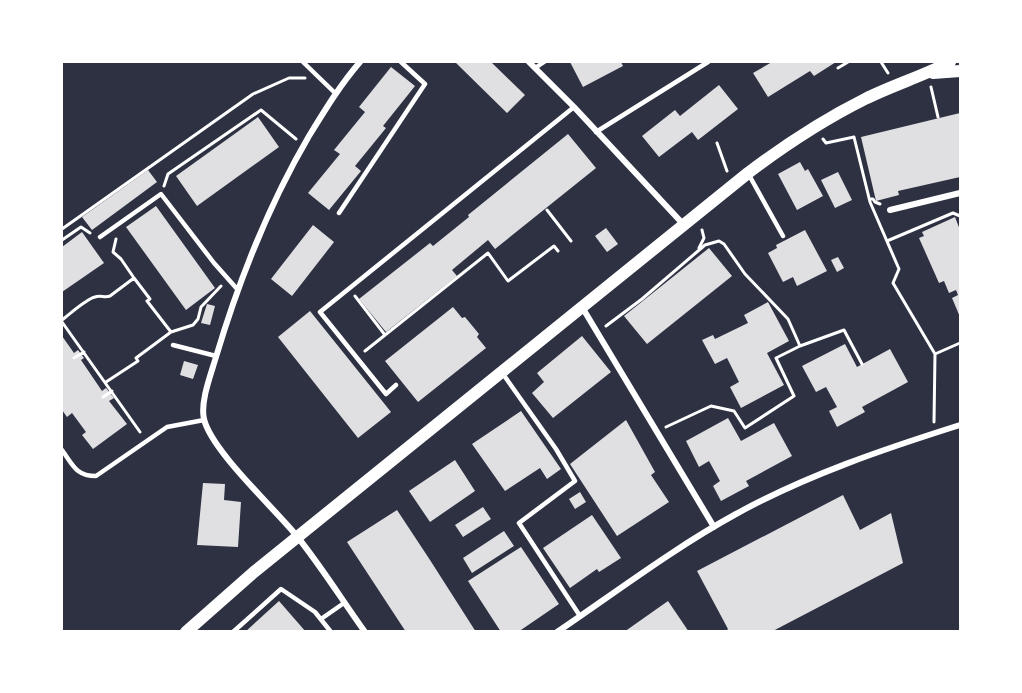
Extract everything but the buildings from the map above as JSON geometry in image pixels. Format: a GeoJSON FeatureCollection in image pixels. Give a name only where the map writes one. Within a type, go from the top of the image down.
{"type":"FeatureCollection","features":[{"type":"Feature","properties":{"kind":"main road"},"geometry":{"type":"LineString","coordinates":[[186,632],[254,572],[748,173],[783,147],[830,118],[950,62]]}},
{"type":"Feature","properties":{"kind":"main road"},"geometry":{"type":"LineString","coordinates":[[929,73],[960,71]]}},
{"type":"Feature","properties":{"kind":"street"},"geometry":{"type":"LineString","coordinates":[[360,62],[335,93],[266,218],[216,356],[205,400],[204,420],[212,439],[297,537],[365,632]]}},
{"type":"Feature","properties":{"kind":"street"},"geometry":{"type":"LineString","coordinates":[[529,62],[684,225]]}},
{"type":"Feature","properties":{"kind":"street"},"geometry":{"type":"LineString","coordinates":[[890,210],[960,193]]}},
{"type":"Feature","properties":{"kind":"street"},"geometry":{"type":"LineString","coordinates":[[582,307],[714,527]]}},
{"type":"Feature","properties":{"kind":"street"},"geometry":{"type":"LineString","coordinates":[[557,632],[714,527],[807,479],[960,425]]}},
{"type":"Feature","properties":{"kind":"lane"},"geometry":{"type":"LineString","coordinates":[[303,62],[335,93]]}},
{"type":"Feature","properties":{"kind":"lane"},"geometry":{"type":"LineString","coordinates":[[339,213],[425,84],[401,62]]}},
{"type":"Feature","properties":{"kind":"lane"},"geometry":{"type":"LineString","coordinates":[[535,68],[544,62]]}},
{"type":"Feature","properties":{"kind":"lane"},"geometry":{"type":"LineString","coordinates":[[596,132],[708,62]]}},
{"type":"Feature","properties":{"kind":"lane"},"geometry":{"type":"LineString","coordinates":[[396,385],[386,394],[320,312],[574,107]]}},
{"type":"Feature","properties":{"kind":"lane"},"geometry":{"type":"LineString","coordinates":[[748,173],[783,236]]}},
{"type":"Feature","properties":{"kind":"lane"},"geometry":{"type":"LineString","coordinates":[[100,237],[161,194],[238,290]]}},
{"type":"Feature","properties":{"kind":"lane"},"geometry":{"type":"LineString","coordinates":[[173,345],[216,356]]}},
{"type":"Feature","properties":{"kind":"lane"},"geometry":{"type":"LineString","coordinates":[[502,372],[556,449],[575,481],[519,523],[580,616]]}},
{"type":"Feature","properties":{"kind":"lane"},"geometry":{"type":"LineString","coordinates":[[62,450],[77,471],[83,475],[96,476],[167,427],[204,420]]}},
{"type":"Feature","properties":{"kind":"lane"},"geometry":{"type":"LineString","coordinates":[[233,632],[281,590],[315,612],[331,632]]}},
{"type":"Feature","properties":{"kind":"lane"},"geometry":{"type":"LineString","coordinates":[[321,619],[344,603]]}},
{"type":"Feature","properties":{"kind":"path"},"geometry":{"type":"LineString","coordinates":[[838,68],[848,62]]}},
{"type":"Feature","properties":{"kind":"path"},"geometry":{"type":"LineString","coordinates":[[929,73],[938,117]]}},
{"type":"Feature","properties":{"kind":"path"},"geometry":{"type":"LineString","coordinates":[[62,229],[253,94],[289,78],[320,79]]}},
{"type":"Feature","properties":{"kind":"path"},"geometry":{"type":"LineString","coordinates":[[161,194],[168,174],[242,127],[261,110],[304,146]]}},
{"type":"Feature","properties":{"kind":"path"},"geometry":{"type":"LineString","coordinates":[[823,139],[825,143],[854,137],[870,199],[899,269],[893,283],[935,354],[934,433]]}},
{"type":"Feature","properties":{"kind":"path"},"geometry":{"type":"LineString","coordinates":[[717,143],[726,169]]}},
{"type":"Feature","properties":{"kind":"path"},"geometry":{"type":"LineString","coordinates":[[194,157],[196,161]]}},
{"type":"Feature","properties":{"kind":"path"},"geometry":{"type":"LineString","coordinates":[[870,199],[875,202]]}},
{"type":"Feature","properties":{"kind":"path"},"geometry":{"type":"LineString","coordinates":[[547,210],[571,241]]}},
{"type":"Feature","properties":{"kind":"path"},"geometry":{"type":"LineString","coordinates":[[887,241],[953,213],[960,216]]}},
{"type":"Feature","properties":{"kind":"path"},"geometry":{"type":"LineString","coordinates":[[62,240],[81,227],[100,237]]}},
{"type":"Feature","properties":{"kind":"path"},"geometry":{"type":"LineString","coordinates":[[693,255],[704,238],[703,232]]}},
{"type":"Feature","properties":{"kind":"path"},"geometry":{"type":"LineString","coordinates":[[116,236],[113,252],[121,259],[150,299],[147,301],[171,332]]}},
{"type":"Feature","properties":{"kind":"path"},"geometry":{"type":"LineString","coordinates":[[597,332],[642,300],[705,245],[715,242],[724,244],[745,274],[788,319],[800,346]]}},
{"type":"Feature","properties":{"kind":"path"},"geometry":{"type":"LineString","coordinates":[[356,357],[488,253],[508,281],[554,246],[558,251]]}},
{"type":"Feature","properties":{"kind":"path"},"geometry":{"type":"LineString","coordinates":[[106,382],[138,361],[136,358],[171,332],[195,323],[201,307],[222,284],[226,276]]}},
{"type":"Feature","properties":{"kind":"path"},"geometry":{"type":"LineString","coordinates":[[134,278],[110,296],[96,296],[62,321],[146,441]]}},
{"type":"Feature","properties":{"kind":"path"},"geometry":{"type":"LineString","coordinates":[[349,288],[385,335]]}},
{"type":"Feature","properties":{"kind":"path"},"geometry":{"type":"LineString","coordinates":[[677,422],[711,406],[734,411],[745,428],[794,396],[776,358],[800,346],[844,330],[862,364]]}},
{"type":"Feature","properties":{"kind":"path"},"geometry":{"type":"LineString","coordinates":[[935,354],[960,343]]}},
{"type":"Feature","properties":{"kind":"path"},"geometry":{"type":"LineString","coordinates":[[74,358],[84,352]]}},
{"type":"Feature","properties":{"kind":"path"},"geometry":{"type":"LineString","coordinates":[[103,397],[112,391]]}}]}
